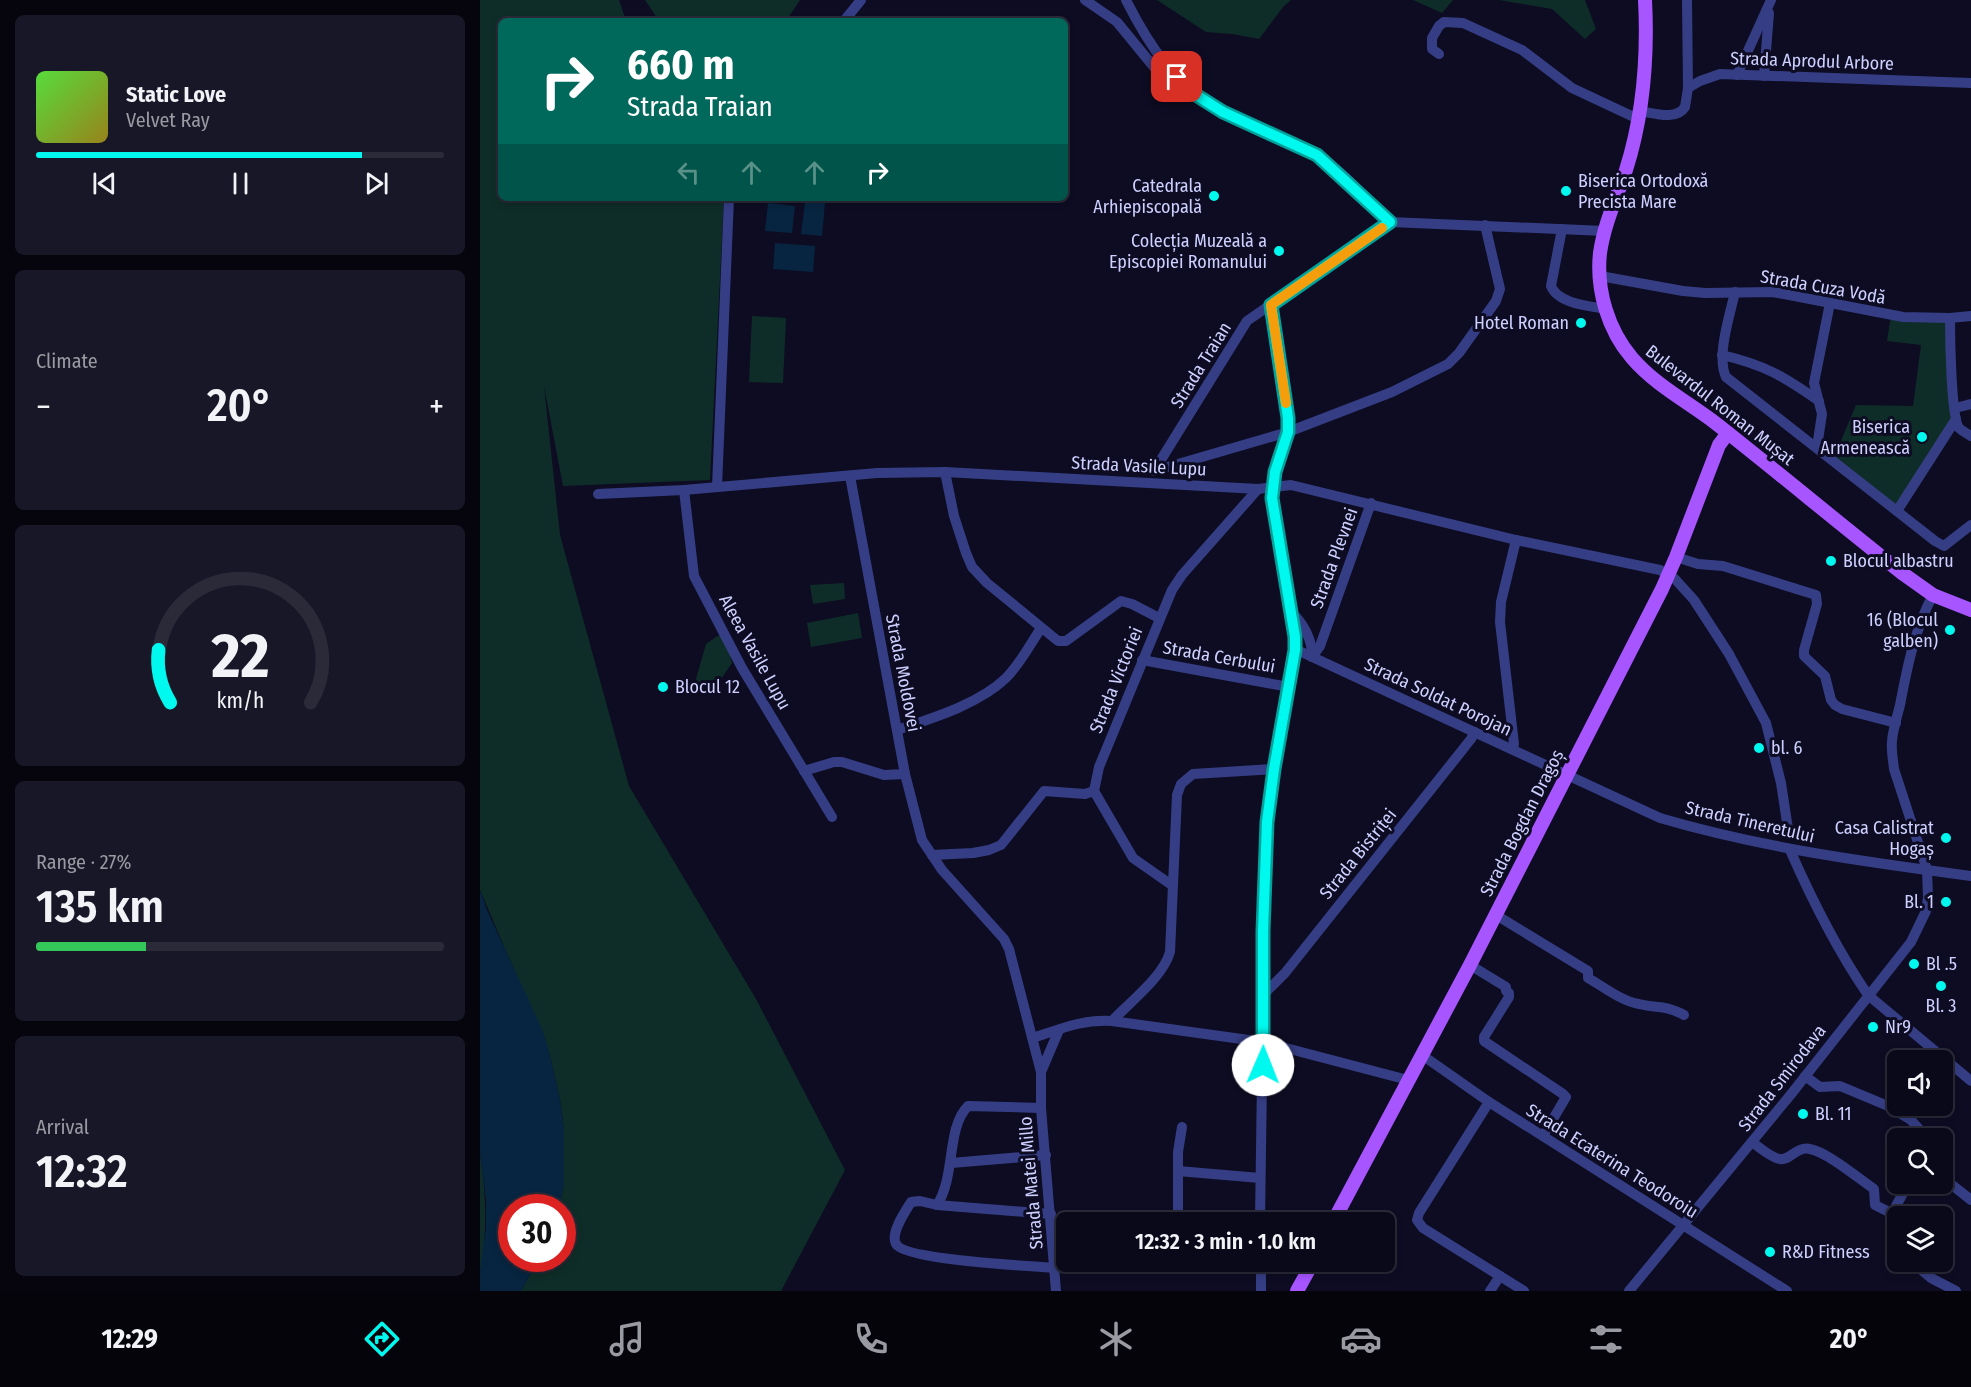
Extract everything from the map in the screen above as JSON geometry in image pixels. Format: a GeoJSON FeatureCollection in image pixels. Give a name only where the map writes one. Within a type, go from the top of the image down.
{"type":"FeatureCollection","features":[{"type":"Feature","properties":{"kind":"main road","name":"Bulevardul Roman Mușat"},"geometry":{"type":"LineString","coordinates":[[1645,0],[1646,56],[1638,115],[1626,168],[1600,252],[1600,276],[1611,326],[1633,359],[1657,382],[1728,433],[1902,573],[1934,595],[1971,610]]}},
{"type":"Feature","properties":{"kind":"main road","name":"Strada Bogdan Dragoș"},"geometry":{"type":"LineString","coordinates":[[1338,1212],[1496,915],[1668,575],[1719,445],[1728,433]]}},
{"type":"Feature","properties":{"kind":"main road"},"geometry":{"type":"LineString","coordinates":[[1297,1291],[1307,1272]]}},
{"type":"Feature","properties":{"kind":"street"},"geometry":{"type":"LineString","coordinates":[[846,18],[861,0]]}},
{"type":"Feature","properties":{"kind":"street"},"geometry":{"type":"LineString","coordinates":[[1085,0],[1117,22],[1158,72],[1177,77]]}},
{"type":"Feature","properties":{"kind":"street"},"geometry":{"type":"LineString","coordinates":[[1126,0],[1148,40],[1177,77],[1196,95],[1223,112],[1317,155],[1390,222],[1605,231]]}},
{"type":"Feature","properties":{"kind":"street"},"geometry":{"type":"LineString","coordinates":[[1439,54],[1432,49],[1432,38],[1439,26],[1444,22],[1463,23],[1522,50],[1572,88],[1638,115],[1678,114],[1685,107],[1688,88],[1687,0]]}},
{"type":"Feature","properties":{"kind":"street"},"geometry":{"type":"LineString","coordinates":[[1737,75],[1771,0]]}},
{"type":"Feature","properties":{"kind":"street"},"geometry":{"type":"LineString","coordinates":[[1764,76],[1767,22],[1771,0]]}},
{"type":"Feature","properties":{"kind":"street","name":"Strada Aprodul Arbore"},"geometry":{"type":"LineString","coordinates":[[1688,88],[1720,74],[1971,83]]}},
{"type":"Feature","properties":{"kind":"street"},"geometry":{"type":"LineString","coordinates":[[717,487],[729,201]]}},
{"type":"Feature","properties":{"kind":"street","name":"Strada Traian"},"geometry":{"type":"LineString","coordinates":[[1147,482],[1248,321],[1390,222]]}},
{"type":"Feature","properties":{"kind":"street"},"geometry":{"type":"LineString","coordinates":[[1154,471],[1288,432],[1400,388],[1448,364],[1459,353],[1496,301],[1500,289],[1485,225]]}},
{"type":"Feature","properties":{"kind":"street"},"geometry":{"type":"LineString","coordinates":[[1562,229],[1551,286],[1554,292],[1558,297],[1573,302],[1606,309]]}},
{"type":"Feature","properties":{"kind":"street","name":"Strada Cuza Vodă"},"geometry":{"type":"LineString","coordinates":[[1600,276],[1683,291],[1773,292],[1903,317],[1971,316]]}},
{"type":"Feature","properties":{"kind":"street"},"geometry":{"type":"LineString","coordinates":[[1735,292],[1722,355],[1722,369],[1732,382],[1935,541],[1944,546],[1971,525]]}},
{"type":"Feature","properties":{"kind":"street"},"geometry":{"type":"LineString","coordinates":[[1817,447],[1822,414],[1814,383],[1830,303]]}},
{"type":"Feature","properties":{"kind":"street"},"geometry":{"type":"LineString","coordinates":[[1260,1212],[1267,822],[1295,650],[1295,637],[1272,498],[1272,486],[1288,432],[1288,418],[1271,305]]}},
{"type":"Feature","properties":{"kind":"street"},"geometry":{"type":"LineString","coordinates":[[1950,318],[1952,384],[1956,420],[1958,427],[1971,436]]}},
{"type":"Feature","properties":{"kind":"street"},"geometry":{"type":"LineString","coordinates":[[1722,355],[1762,366],[1819,400]]}},
{"type":"Feature","properties":{"kind":"street"},"geometry":{"type":"LineString","coordinates":[[1955,408],[1971,404]]}},
{"type":"Feature","properties":{"kind":"street"},"geometry":{"type":"LineString","coordinates":[[1897,511],[1956,420]]}},
{"type":"Feature","properties":{"kind":"street"},"geometry":{"type":"LineString","coordinates":[[945,472],[954,516],[972,567],[987,583],[1058,641],[1066,642],[1121,601],[1160,618]]}},
{"type":"Feature","properties":{"kind":"street","name":"Strada Vasile Lupu"},"geometry":{"type":"LineString","coordinates":[[598,494],[684,490],[850,476],[945,472],[1258,489],[1291,485],[1516,540],[1660,570],[1668,575]]}},
{"type":"Feature","properties":{"kind":"street","name":"Strada Moldovei"},"geometry":{"type":"LineString","coordinates":[[850,476],[905,774],[922,840],[942,870]]}},
{"type":"Feature","properties":{"kind":"street","name":"Strada Victoriei"},"geometry":{"type":"LineString","coordinates":[[1094,791],[1099,767],[1172,590],[1258,489]]}},
{"type":"Feature","properties":{"kind":"street","name":"Aleea Vasile Lupu"},"geometry":{"type":"LineString","coordinates":[[684,490],[694,576],[742,668],[832,817]]}},
{"type":"Feature","properties":{"kind":"street","name":"Strada Plevnei"},"geometry":{"type":"LineString","coordinates":[[1312,657],[1320,646],[1371,503]]}},
{"type":"Feature","properties":{"kind":"street"},"geometry":{"type":"LineString","coordinates":[[1511,749],[1514,744],[1500,622],[1501,602],[1516,540]]}},
{"type":"Feature","properties":{"kind":"street"},"geometry":{"type":"LineString","coordinates":[[1676,557],[1698,564],[1723,566],[1816,595],[1817,604],[1804,656],[1826,676],[1831,700],[1842,709],[1896,723]]}},
{"type":"Feature","properties":{"kind":"street"},"geometry":{"type":"LineString","coordinates":[[1668,575],[1675,579],[1694,600],[1729,654],[1766,723],[1781,783],[1788,829]]}},
{"type":"Feature","properties":{"kind":"street","name":"Strada Smirodava"},"geometry":{"type":"LineString","coordinates":[[1629,1291],[1805,1076],[1911,942],[1920,927],[1928,897],[1927,870],[1894,769],[1892,740],[1915,641],[1927,607],[1934,595]]}},
{"type":"Feature","properties":{"kind":"street"},"geometry":{"type":"LineString","coordinates":[[1291,612],[1297,617],[1312,647],[1312,657]]}},
{"type":"Feature","properties":{"kind":"street"},"geometry":{"type":"LineString","coordinates":[[897,730],[960,707],[999,684],[1015,667],[1041,628]]}},
{"type":"Feature","properties":{"kind":"street","name":"Strada Soldat Porojan"},"geometry":{"type":"LineString","coordinates":[[1295,650],[1566,775]]}},
{"type":"Feature","properties":{"kind":"street","name":"Strada Cerbului"},"geometry":{"type":"LineString","coordinates":[[1142,660],[1290,687]]}},
{"type":"Feature","properties":{"kind":"street","name":"Strada Bistriței"},"geometry":{"type":"LineString","coordinates":[[1264,994],[1285,973],[1475,732]]}},
{"type":"Feature","properties":{"kind":"street"},"geometry":{"type":"LineString","coordinates":[[804,771],[834,762],[842,762],[884,775],[905,774]]}},
{"type":"Feature","properties":{"kind":"street"},"geometry":{"type":"LineString","coordinates":[[1112,1021],[1157,975],[1168,960],[1171,944],[1177,795],[1181,784],[1193,774],[1274,769]]}},
{"type":"Feature","properties":{"kind":"street","name":"Strada Tineretului"},"geometry":{"type":"LineString","coordinates":[[1566,775],[1660,818],[1704,830],[1790,850],[1971,876]]}},
{"type":"Feature","properties":{"kind":"street"},"geometry":{"type":"LineString","coordinates":[[932,855],[973,853],[1001,845],[1044,791],[1085,794],[1094,791],[1133,858],[1173,886]]}},
{"type":"Feature","properties":{"kind":"street"},"geometry":{"type":"LineString","coordinates":[[1790,850],[1824,920],[1868,995],[1971,1081]]}},
{"type":"Feature","properties":{"kind":"street","name":"Strada Matei Millo"},"geometry":{"type":"LineString","coordinates":[[942,870],[1004,939],[1009,949],[1041,1072],[1041,1108],[1056,1291]]}},
{"type":"Feature","properties":{"kind":"street"},"geometry":{"type":"LineString","coordinates":[[1496,915],[1588,971],[1588,978],[1628,1001],[1639,1005],[1667,1007],[1684,1015]]}},
{"type":"Feature","properties":{"kind":"street"},"geometry":{"type":"LineString","coordinates":[[1470,965],[1506,987],[1509,993],[1509,997],[1484,1037],[1484,1041],[1566,1097],[1543,1136]]}},
{"type":"Feature","properties":{"kind":"street"},"geometry":{"type":"LineString","coordinates":[[1033,1038],[1088,1021],[1112,1021],[1263,1042],[1408,1080]]}},
{"type":"Feature","properties":{"kind":"street","name":"Strada Matei Millo"},"geometry":{"type":"LineString","coordinates":[[1041,1072],[1059,1029]]}},
{"type":"Feature","properties":{"kind":"street","name":"Strada Ecaterina Teodoroiu"},"geometry":{"type":"LineString","coordinates":[[1422,1055],[1489,1102],[1786,1291]]}},
{"type":"Feature","properties":{"kind":"street"},"geometry":{"type":"LineString","coordinates":[[1805,1076],[1820,1087],[1840,1086],[1888,1106],[1911,1120],[1918,1128]]}},
{"type":"Feature","properties":{"kind":"street"},"geometry":{"type":"LineString","coordinates":[[1489,1102],[1419,1213],[1417,1220],[1423,1228],[1524,1291]]}},
{"type":"Feature","properties":{"kind":"street"},"geometry":{"type":"LineString","coordinates":[[937,1205],[944,1191],[951,1162],[957,1121],[968,1106],[1041,1108]]}},
{"type":"Feature","properties":{"kind":"street"},"geometry":{"type":"LineString","coordinates":[[1178,1212],[1178,1152],[1182,1127]]}},
{"type":"Feature","properties":{"kind":"street"},"geometry":{"type":"LineString","coordinates":[[1752,1142],[1778,1159],[1785,1159],[1797,1150],[1808,1148],[1820,1152],[1874,1189],[1875,1205],[1887,1211]]}},
{"type":"Feature","properties":{"kind":"street"},"geometry":{"type":"LineString","coordinates":[[951,1162],[1046,1155]]}},
{"type":"Feature","properties":{"kind":"street"},"geometry":{"type":"LineString","coordinates":[[1178,1171],[1260,1178]]}},
{"type":"Feature","properties":{"kind":"street"},"geometry":{"type":"LineString","coordinates":[[1953,1186],[1971,1200]]}},
{"type":"Feature","properties":{"kind":"street"},"geometry":{"type":"LineString","coordinates":[[1051,1214],[911,1202],[896,1230],[895,1242],[898,1247],[906,1250],[951,1259],[1055,1268]]}},
{"type":"Feature","properties":{"kind":"street"},"geometry":{"type":"LineString","coordinates":[[1261,1272],[1261,1291]]}},
{"type":"Feature","properties":{"kind":"street"},"geometry":{"type":"LineString","coordinates":[[1924,1272],[1956,1291]]}},
{"type":"Feature","properties":{"kind":"street"},"geometry":{"type":"LineString","coordinates":[[1490,1291],[1500,1276]]}},
{"type":"Feature","properties":{"kind":"green space"},"geometry":{"type":"Polygon","coordinates":[[[480,0],[619,0],[625,18],[498,18],[498,201],[724,201],[710,480],[563,486],[544,386],[560,535],[629,786],[756,999],[845,1170],[781,1291],[521,1291],[532,1272],[576,1272],[576,1194],[562,1194],[564,1129],[549,1052],[480,890],[480,0]]]}},
{"type":"Feature","properties":{"kind":"green space"},"geometry":{"type":"Polygon","coordinates":[[[645,0],[800,0],[788,18],[657,18],[645,0]]]}},
{"type":"Feature","properties":{"kind":"green space"},"geometry":{"type":"Polygon","coordinates":[[[1157,0],[1291,0],[1259,39],[1206,32],[1157,0]]]}},
{"type":"Feature","properties":{"kind":"green space"},"geometry":{"type":"Polygon","coordinates":[[[1413,0],[1453,0],[1442,13],[1413,0]]]}},
{"type":"Feature","properties":{"kind":"green space"},"geometry":{"type":"Polygon","coordinates":[[[1499,0],[1585,0],[1596,29],[1585,39],[1552,9],[1499,0]]]}},
{"type":"Feature","properties":{"kind":"green space"},"geometry":{"type":"Polygon","coordinates":[[[1891,315],[1950,318],[1956,419],[1897,511],[1833,460],[1856,405],[1913,406],[1921,345],[1887,341],[1891,315]]]}},
{"type":"Feature","properties":{"kind":"green space"},"geometry":{"type":"Polygon","coordinates":[[[752,316],[786,318],[783,383],[749,382],[752,316]]]}},
{"type":"Feature","properties":{"kind":"green space"},"geometry":{"type":"Polygon","coordinates":[[[844,583],[845,599],[813,604],[810,585],[844,583]]]}},
{"type":"Feature","properties":{"kind":"green space"},"geometry":{"type":"Polygon","coordinates":[[[858,613],[862,638],[811,647],[807,623],[858,613]]]}},
{"type":"Feature","properties":{"kind":"green space"},"geometry":{"type":"Polygon","coordinates":[[[722,633],[732,663],[721,679],[705,693],[701,691],[696,679],[706,644],[722,633]]]}},
{"type":"Feature","properties":{"kind":"green space"},"geometry":{"type":"Polygon","coordinates":[[[480,1153],[485,1212],[480,1271],[480,1153]]]}},
{"type":"Feature","properties":{"kind":"water"},"geometry":{"type":"Polygon","coordinates":[[[805,202],[825,203],[822,236],[801,234],[805,202]]]}},
{"type":"Feature","properties":{"kind":"water"},"geometry":{"type":"Polygon","coordinates":[[[768,203],[795,206],[792,233],[765,231],[768,203]]]}},
{"type":"Feature","properties":{"kind":"water"},"geometry":{"type":"Polygon","coordinates":[[[775,243],[815,246],[813,272],[773,269],[775,243]]]}},
{"type":"Feature","properties":{"kind":"water"},"geometry":{"type":"Polygon","coordinates":[[[480,890],[543,1031],[560,1100],[564,1129],[562,1194],[498,1194],[498,1272],[532,1272],[521,1291],[480,1291],[486,1200],[480,1153],[480,890]]]}},
{"type":"Feature","properties":{"kind":"slow traffic"},"geometry":{"type":"LineString","coordinates":[[1286,403],[1271,305],[1382,228]]}},
{"type":"Feature","properties":{"kind":"place","name":"Biserica Ortodoxă Precista Mare"},"geometry":{"type":"Point","coordinates":[1566,191]}},
{"type":"Feature","properties":{"kind":"place","name":"Catedrala Arhiepiscopală"},"geometry":{"type":"Point","coordinates":[1214,196]}},
{"type":"Feature","properties":{"kind":"place","name":"Colecția Muzeală a Episcopiei Romanului"},"geometry":{"type":"Point","coordinates":[1279,251]}},
{"type":"Feature","properties":{"kind":"place","name":"Hotel Roman"},"geometry":{"type":"Point","coordinates":[1581,323]}},
{"type":"Feature","properties":{"kind":"place","name":"Biserica Armenească"},"geometry":{"type":"Point","coordinates":[1922,437]}},
{"type":"Feature","properties":{"kind":"place","name":"Blocul albastru"},"geometry":{"type":"Point","coordinates":[1831,561]}},
{"type":"Feature","properties":{"kind":"place","name":"16 (Blocul galben)"},"geometry":{"type":"Point","coordinates":[1950,630]}},
{"type":"Feature","properties":{"kind":"place","name":"Blocul 12"},"geometry":{"type":"Point","coordinates":[663,687]}},
{"type":"Feature","properties":{"kind":"place","name":"bl. 6"},"geometry":{"type":"Point","coordinates":[1759,748]}},
{"type":"Feature","properties":{"kind":"place","name":"Casa Calistrat Hogaș"},"geometry":{"type":"Point","coordinates":[1946,838]}},
{"type":"Feature","properties":{"kind":"place","name":"Bl. 1"},"geometry":{"type":"Point","coordinates":[1946,902]}},
{"type":"Feature","properties":{"kind":"place","name":"Bl .5"},"geometry":{"type":"Point","coordinates":[1914,964]}},
{"type":"Feature","properties":{"kind":"place","name":"Bl. 3"},"geometry":{"type":"Point","coordinates":[1941,986]}},
{"type":"Feature","properties":{"kind":"place","name":"Nr9"},"geometry":{"type":"Point","coordinates":[1873,1027]}},
{"type":"Feature","properties":{"kind":"place","name":"Bl. 11"},"geometry":{"type":"Point","coordinates":[1803,1114]}},
{"type":"Feature","properties":{"kind":"place","name":"R&D Fitness"},"geometry":{"type":"Point","coordinates":[1770,1252]}},
{"type":"Feature","properties":{"kind":"route"},"geometry":{"type":"LineString","coordinates":[[1177,77],[1209,105],[1307,149],[1326,161],[1390,222],[1271,305],[1288,418],[1288,432],[1275,472],[1272,498],[1295,637],[1295,650],[1267,822],[1263,931],[1263,1065]]}}]}
